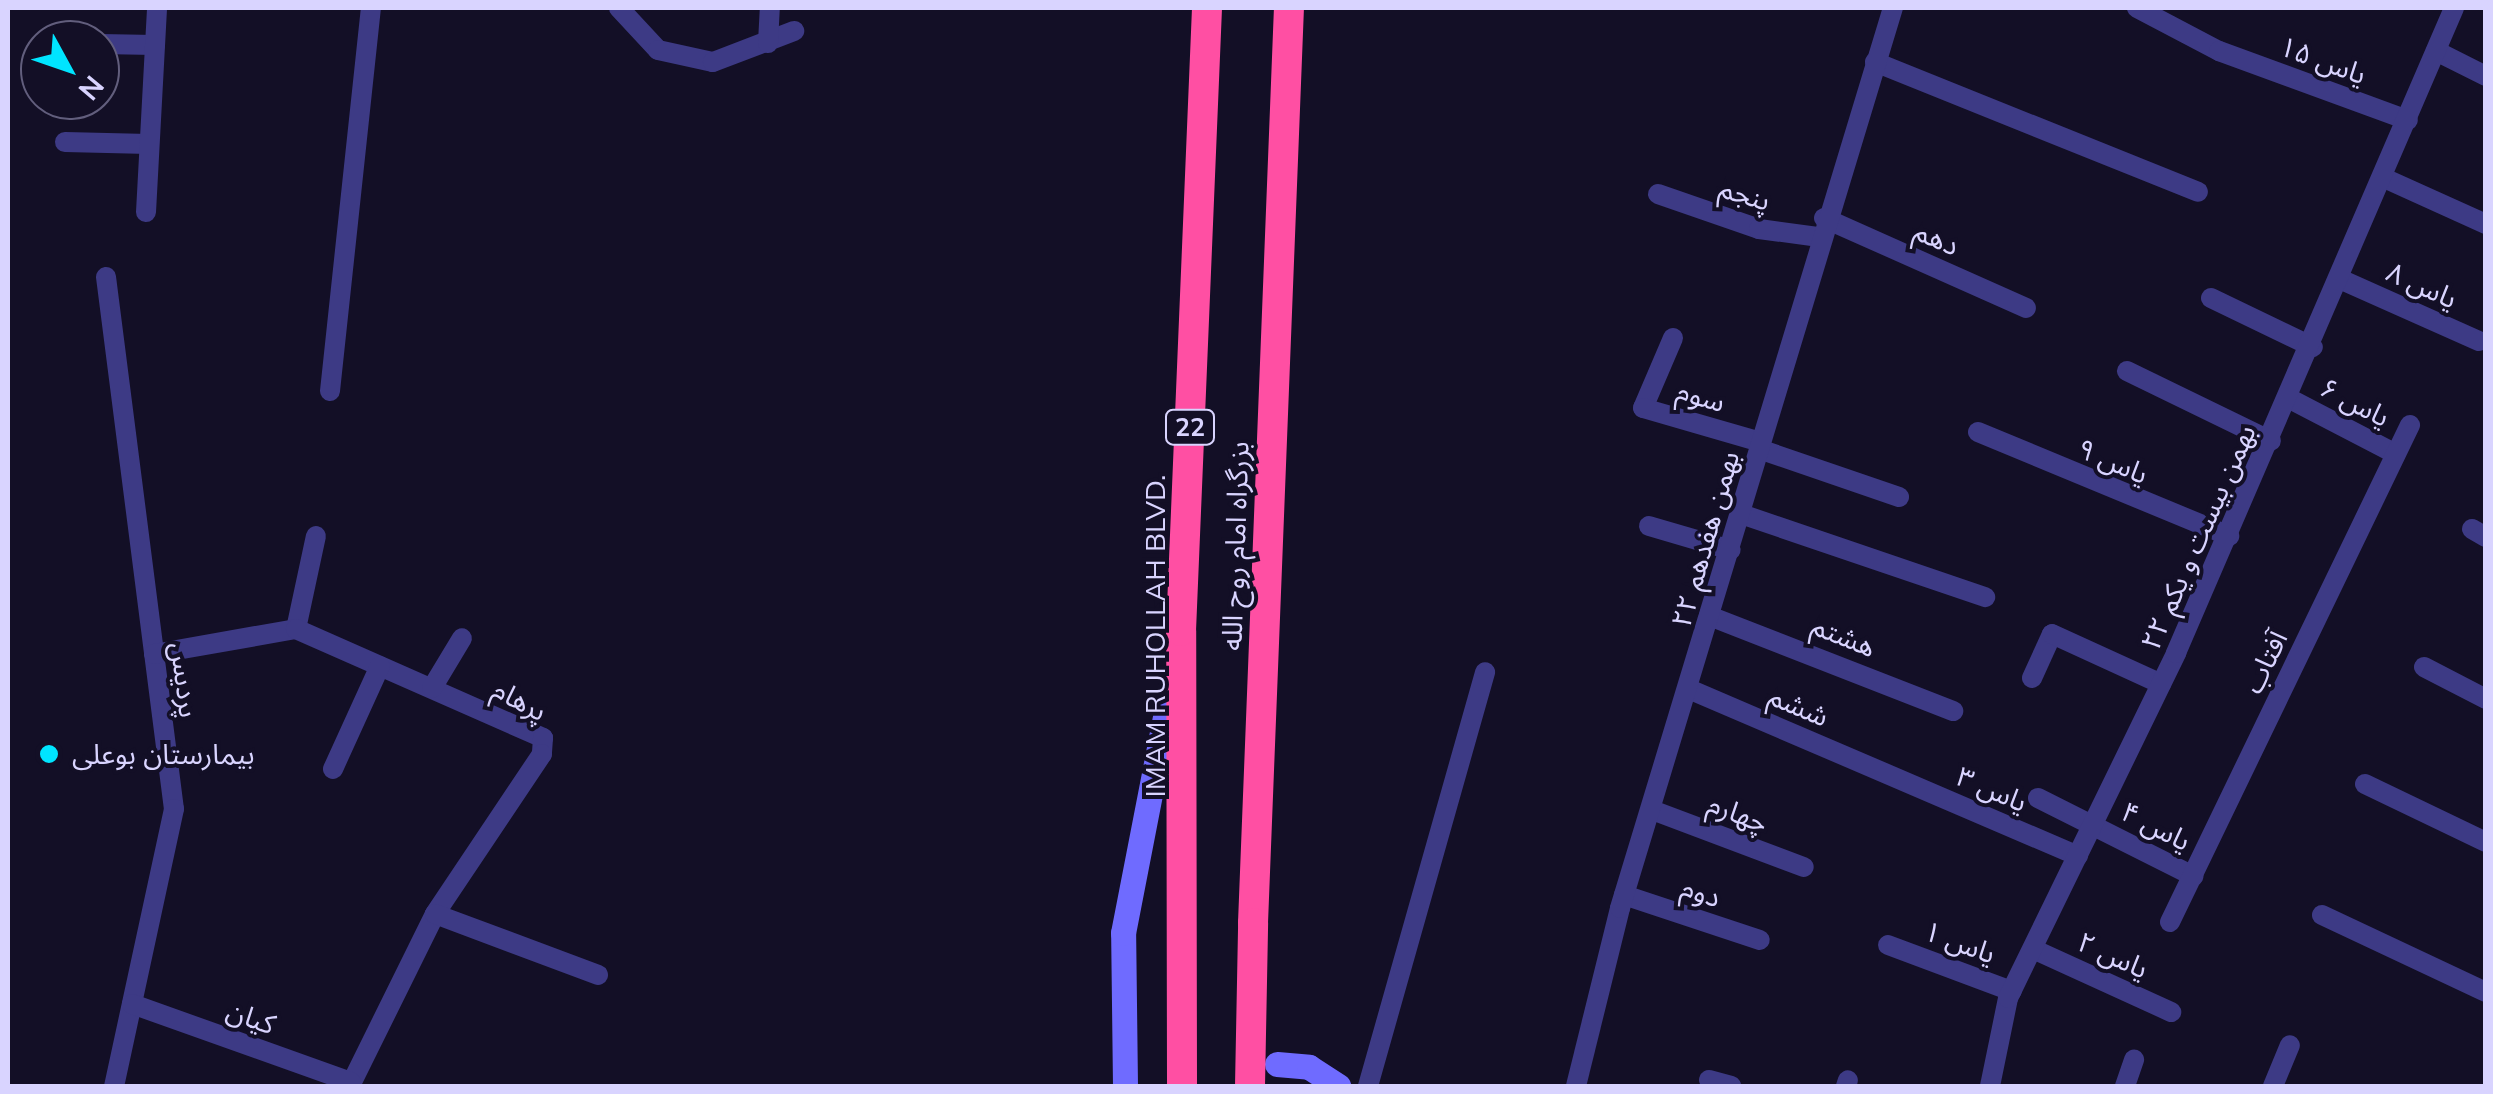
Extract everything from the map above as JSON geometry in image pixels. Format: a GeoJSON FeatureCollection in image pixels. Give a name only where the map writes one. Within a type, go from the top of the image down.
{"type":"FeatureCollection","features":[{"type":"Feature","properties":{"kind":"highway","name":"IMAM RUHOLLAH BLVD."},"geometry":{"type":"LineString","coordinates":[[1182,1086],[1187,846],[1181,631],[1207,8]]}},
{"type":"Feature","properties":{"kind":"highway","name":"بزرگراه امام روح الله"},"geometry":{"type":"LineString","coordinates":[[1250,1086],[1253,923],[1290,8]]}},
{"type":"Feature","properties":{"kind":"main road"},"geometry":{"type":"LineString","coordinates":[[1125,1086],[1123,934],[1181,631]]}},
{"type":"Feature","properties":{"kind":"main road"},"geometry":{"type":"LineString","coordinates":[[1276,1064],[1310,1067],[1338,1086]]}},
{"type":"Feature","properties":{"kind":"street"},"geometry":{"type":"LineString","coordinates":[[146,212],[157,8]]}},
{"type":"Feature","properties":{"kind":"street"},"geometry":{"type":"LineString","coordinates":[[330,391],[372,8]]}},
{"type":"Feature","properties":{"kind":"street"},"geometry":{"type":"LineString","coordinates":[[619,8],[658,50],[713,62],[794,31]]}},
{"type":"Feature","properties":{"kind":"street"},"geometry":{"type":"LineString","coordinates":[[768,44],[770,8]]}},
{"type":"Feature","properties":{"kind":"street","name":"۲۲ بهمن هفدهم"},"geometry":{"type":"LineString","coordinates":[[1576,1086],[1624,895],[1691,690],[1822,228],[1893,8]]}},
{"type":"Feature","properties":{"kind":"street","name":"یاس ۱۵"},"geometry":{"type":"LineString","coordinates":[[2137,8],[2220,51],[2408,120]]}},
{"type":"Feature","properties":{"kind":"street","name":"۲۲ بهمن بیست و یکم"},"geometry":{"type":"LineString","coordinates":[[1990,1086],[2012,991],[2161,684],[2290,399],[2454,8]]}},
{"type":"Feature","properties":{"kind":"street"},"geometry":{"type":"LineString","coordinates":[[120,44],[155,45]]}},
{"type":"Feature","properties":{"kind":"street"},"geometry":{"type":"LineString","coordinates":[[2436,50],[2486,76]]}},
{"type":"Feature","properties":{"kind":"street"},"geometry":{"type":"LineString","coordinates":[[1875,62],[2198,192]]}},
{"type":"Feature","properties":{"kind":"street"},"geometry":{"type":"LineString","coordinates":[[66,142],[150,144]]}},
{"type":"Feature","properties":{"kind":"street"},"geometry":{"type":"LineString","coordinates":[[2384,178],[2486,224]]}},
{"type":"Feature","properties":{"kind":"street","name":"پنجم"},"geometry":{"type":"LineString","coordinates":[[1658,194],[1759,229],[1822,228]]}},
{"type":"Feature","properties":{"kind":"street","name":"دهم"},"geometry":{"type":"LineString","coordinates":[[1822,228],[2026,308]]}},
{"type":"Feature","properties":{"kind":"street","name":"پردیس"},"geometry":{"type":"LineString","coordinates":[[106,277],[174,809],[114,1086]]}},
{"type":"Feature","properties":{"kind":"street","name":"یاس ۸"},"geometry":{"type":"LineString","coordinates":[[2342,280],[2479,340]]}},
{"type":"Feature","properties":{"kind":"street"},"geometry":{"type":"LineString","coordinates":[[2211,298],[2313,347]]}},
{"type":"Feature","properties":{"kind":"street","name":"سوم"},"geometry":{"type":"LineString","coordinates":[[1673,338],[1643,408],[1760,445]]}},
{"type":"Feature","properties":{"kind":"street"},"geometry":{"type":"LineString","coordinates":[[2127,371],[2271,441]]}},
{"type":"Feature","properties":{"kind":"street","name":"یاس ۶"},"geometry":{"type":"LineString","coordinates":[[2290,399],[2396,454]]}},
{"type":"Feature","properties":{"kind":"street","name":"آفتاب"},"geometry":{"type":"LineString","coordinates":[[2170,922],[2410,425]]}},
{"type":"Feature","properties":{"kind":"street","name":"یاس ۹"},"geometry":{"type":"LineString","coordinates":[[1978,432],[2228,536]]}},
{"type":"Feature","properties":{"kind":"street"},"geometry":{"type":"LineString","coordinates":[[1760,445],[1899,497]]}},
{"type":"Feature","properties":{"kind":"street"},"geometry":{"type":"LineString","coordinates":[[1741,514],[1985,598]]}},
{"type":"Feature","properties":{"kind":"street"},"geometry":{"type":"LineString","coordinates":[[1649,526],[1731,550]]}},
{"type":"Feature","properties":{"kind":"street"},"geometry":{"type":"LineString","coordinates":[[154,654],[296,629],[316,536]]}},
{"type":"Feature","properties":{"kind":"street","name":"هشتم"},"geometry":{"type":"LineString","coordinates":[[1712,616],[1953,711]]}},
{"type":"Feature","properties":{"kind":"street","name":"پرهام"},"geometry":{"type":"LineString","coordinates":[[296,629],[543,738],[542,754],[435,914],[350,1084]]}},
{"type":"Feature","properties":{"kind":"street"},"geometry":{"type":"LineString","coordinates":[[2032,678],[2052,634],[2161,684]]}},
{"type":"Feature","properties":{"kind":"street"},"geometry":{"type":"LineString","coordinates":[[432,688],[462,638]]}},
{"type":"Feature","properties":{"kind":"street"},"geometry":{"type":"LineString","coordinates":[[332,769],[380,666]]}},
{"type":"Feature","properties":{"kind":"street"},"geometry":{"type":"LineString","coordinates":[[2424,667],[2486,699]]}},
{"type":"Feature","properties":{"kind":"street"},"geometry":{"type":"LineString","coordinates":[[1368,1086],[1485,672]]}},
{"type":"Feature","properties":{"kind":"street","name":"ششم"},"geometry":{"type":"LineString","coordinates":[[1691,690],[1884,773]]}},
{"type":"Feature","properties":{"kind":"street","name":"یاس ۳"},"geometry":{"type":"LineString","coordinates":[[1884,773],[2078,856]]}},
{"type":"Feature","properties":{"kind":"street"},"geometry":{"type":"LineString","coordinates":[[2365,784],[2486,842]]}},
{"type":"Feature","properties":{"kind":"street","name":"یاس ۴"},"geometry":{"type":"LineString","coordinates":[[2038,798],[2193,876]]}},
{"type":"Feature","properties":{"kind":"street","name":"چهارم"},"geometry":{"type":"LineString","coordinates":[[1652,810],[1804,867]]}},
{"type":"Feature","properties":{"kind":"street","name":"دوم"},"geometry":{"type":"LineString","coordinates":[[1624,895],[1760,940]]}},
{"type":"Feature","properties":{"kind":"street"},"geometry":{"type":"LineString","coordinates":[[435,914],[598,975]]}},
{"type":"Feature","properties":{"kind":"street"},"geometry":{"type":"LineString","coordinates":[[2322,915],[2486,992]]}},
{"type":"Feature","properties":{"kind":"street","name":"یاس ۱"},"geometry":{"type":"LineString","coordinates":[[1888,945],[2012,991]]}},
{"type":"Feature","properties":{"kind":"street","name":"یاس ۲"},"geometry":{"type":"LineString","coordinates":[[2032,949],[2171,1012]]}},
{"type":"Feature","properties":{"kind":"street","name":"کیان"},"geometry":{"type":"LineString","coordinates":[[132,1004],[350,1084]]}},
{"type":"Feature","properties":{"kind":"street"},"geometry":{"type":"LineString","coordinates":[[2273,1086],[2290,1045]]}},
{"type":"Feature","properties":{"kind":"street"},"geometry":{"type":"LineString","coordinates":[[2125,1086],[2134,1060]]}},
{"type":"Feature","properties":{"kind":"street"},"geometry":{"type":"LineString","coordinates":[[1709,1080],[1732,1086]]}},
{"type":"Feature","properties":{"kind":"place","name":"بیمارستان بوعلی"},"geometry":{"type":"Point","coordinates":[49,754]}}]}
